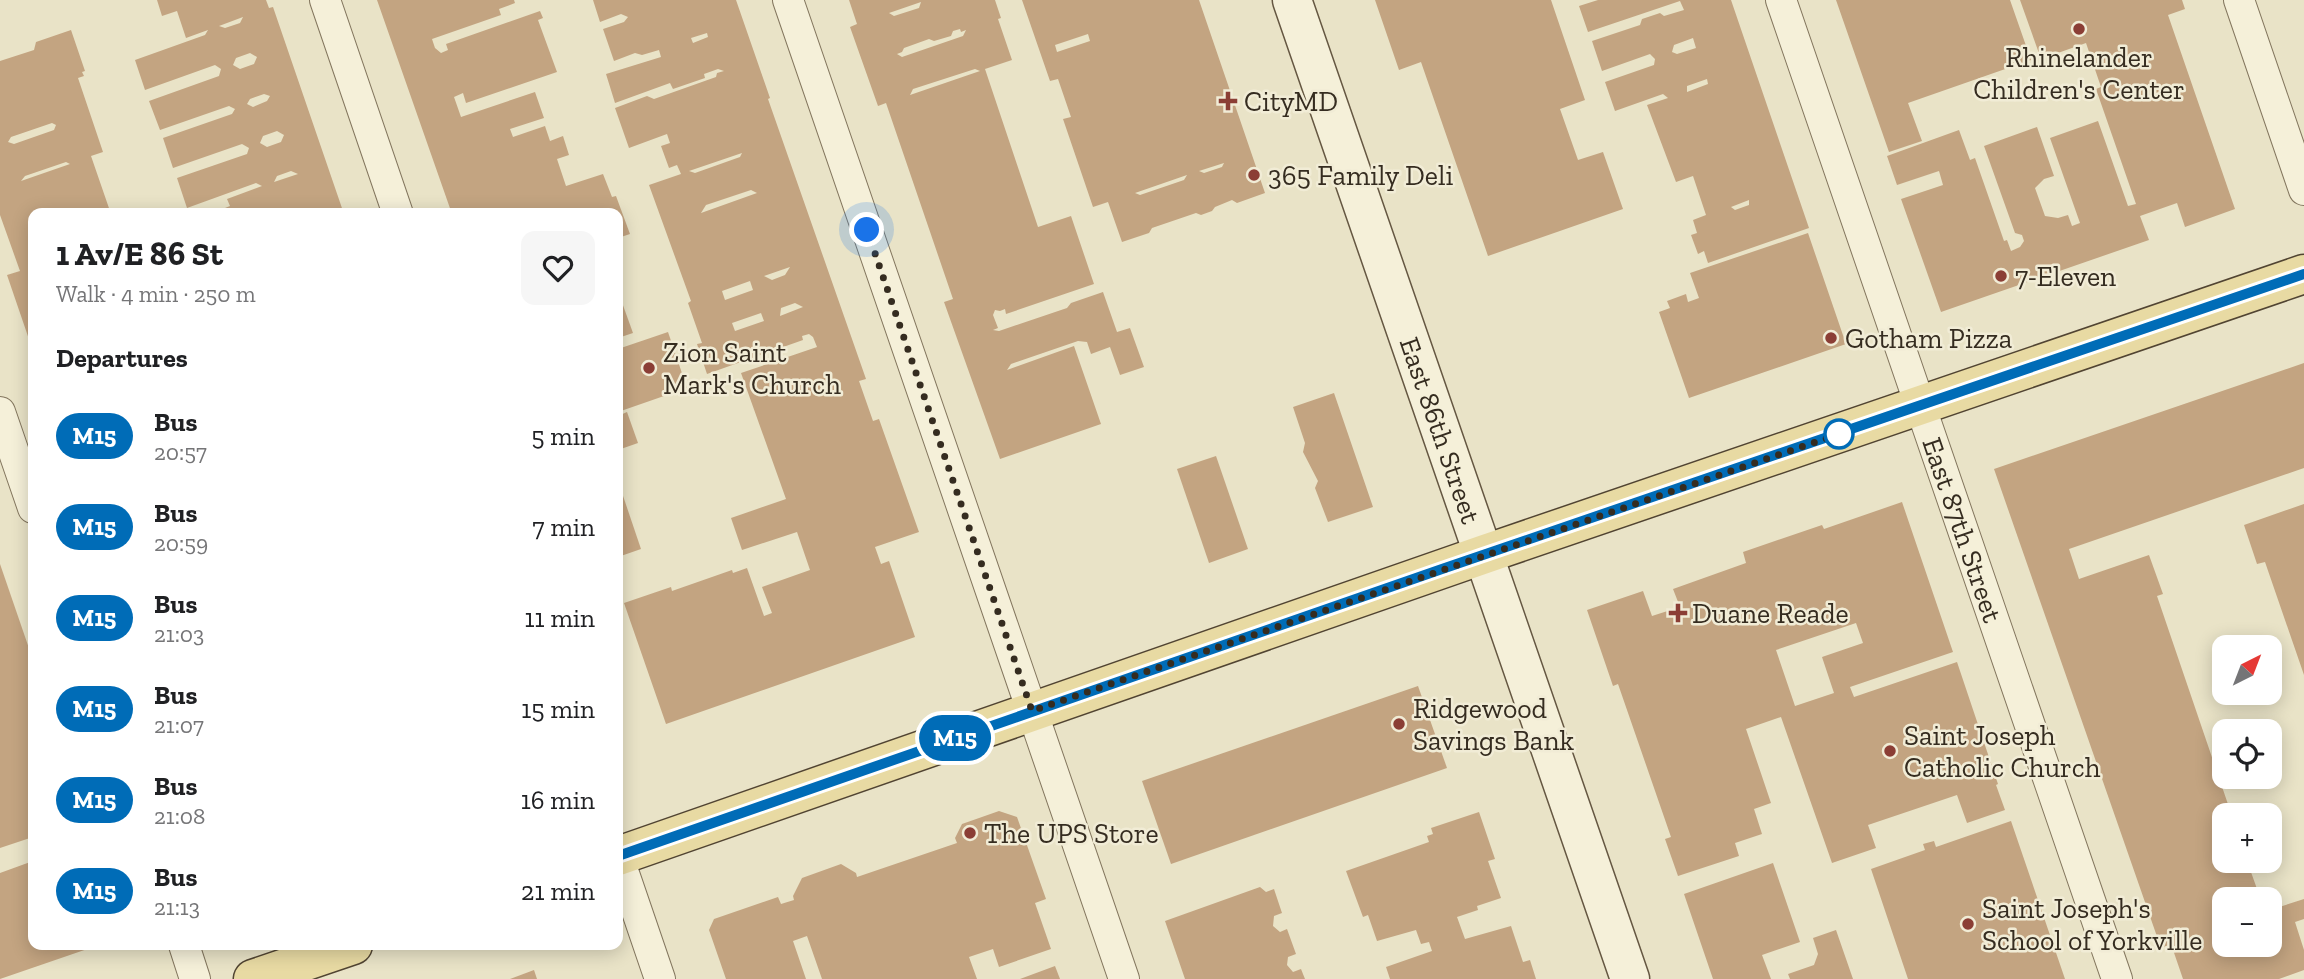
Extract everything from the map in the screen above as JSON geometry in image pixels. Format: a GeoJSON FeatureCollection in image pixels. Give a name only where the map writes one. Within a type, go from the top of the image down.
{"type":"FeatureCollection","features":[{"type":"Feature","properties":{"kind":"main road","name":"East 86th Street"},"geometry":{"type":"LineString","coordinates":[[1292,0],[1630,979]]}},
{"type":"Feature","properties":{"kind":"main road"},"geometry":{"type":"LineString","coordinates":[[623,854],[1485,554],[2304,274]]}},
{"type":"Feature","properties":{"kind":"main road"},"geometry":{"type":"LineString","coordinates":[[253,979],[339,950]]}},
{"type":"Feature","properties":{"kind":"street"},"geometry":{"type":"LineString","coordinates":[[325,0],[396,208]]}},
{"type":"Feature","properties":{"kind":"street"},"geometry":{"type":"LineString","coordinates":[[788,0],[1124,979]]}},
{"type":"Feature","properties":{"kind":"street","name":"East 87th Street"},"geometry":{"type":"LineString","coordinates":[[1781,0],[2117,979]]}},
{"type":"Feature","properties":{"kind":"street"},"geometry":{"type":"LineString","coordinates":[[2239,0],[2304,190]]}},
{"type":"Feature","properties":{"kind":"street"},"geometry":{"type":"LineString","coordinates":[[0,412],[28,493]]}},
{"type":"Feature","properties":{"kind":"street"},"geometry":{"type":"LineString","coordinates":[[623,871],[660,979]]}},
{"type":"Feature","properties":{"kind":"street"},"geometry":{"type":"LineString","coordinates":[[186,950],[195,979]]}},
{"type":"Feature","properties":{"kind":"building"},"geometry":{"type":"Polygon","coordinates":[[[157,0],[266,0],[269,8],[273,7],[342,208],[225,208],[230,206],[227,199],[262,186],[256,183],[187,208],[177,178],[247,154],[249,148],[242,144],[173,168],[163,138],[232,114],[235,109],[229,106],[160,130],[149,101],[219,76],[221,69],[215,65],[145,90],[135,60],[205,35],[208,30],[186,38],[177,11],[162,16],[157,0]],[[243,17],[219,26],[225,28],[240,23],[243,17]],[[250,53],[236,58],[233,65],[240,69],[254,64],[257,57],[250,53]],[[264,94],[250,99],[247,104],[253,107],[267,101],[270,96],[264,94]],[[277,131],[263,136],[260,143],[267,147],[281,142],[284,135],[277,131]],[[291,171],[277,176],[274,182],[298,174],[291,171]]]}},
{"type":"Feature","properties":{"kind":"building"},"geometry":{"type":"Polygon","coordinates":[[[377,0],[514,0],[515,3],[499,9],[501,15],[432,39],[435,48],[441,53],[448,50],[446,44],[540,11],[543,18],[538,20],[557,72],[466,103],[463,93],[454,97],[461,117],[535,92],[544,118],[510,129],[513,137],[545,126],[550,141],[563,136],[569,155],[557,159],[566,186],[603,174],[612,197],[616,196],[620,208],[450,208],[377,0]]]}},
{"type":"Feature","properties":{"kind":"building"},"geometry":{"type":"Polygon","coordinates":[[[593,0],[736,0],[866,379],[859,381],[873,421],[879,419],[919,532],[875,547],[881,564],[889,561],[915,637],[666,724],[624,603],[671,587],[672,591],[732,570],[733,573],[747,568],[764,616],[772,613],[762,587],[810,570],[797,532],[742,550],[731,518],[786,499],[741,373],[817,347],[809,334],[802,336],[803,340],[707,374],[697,344],[702,343],[688,303],[691,301],[649,185],[681,174],[677,165],[669,168],[661,146],[670,143],[667,134],[629,148],[615,108],[647,96],[654,99],[716,77],[717,73],[724,71],[718,69],[704,74],[705,78],[673,89],[670,83],[615,103],[606,74],[661,57],[659,50],[642,55],[635,53],[614,61],[603,29],[624,22],[628,17],[621,14],[600,22],[593,0]],[[707,33],[691,38],[693,43],[708,37],[707,33]],[[742,153],[689,171],[695,173],[740,157],[742,153]],[[751,190],[706,205],[701,213],[757,193],[751,190]],[[790,267],[764,276],[772,280],[785,275],[790,267]],[[750,281],[722,291],[725,300],[753,290],[750,281]],[[795,303],[781,308],[780,316],[803,307],[795,303]],[[761,313],[732,323],[735,331],[764,321],[761,313]]]}},
{"type":"Feature","properties":{"kind":"building"},"geometry":{"type":"Polygon","coordinates":[[[849,0],[995,0],[1001,18],[998,19],[1012,60],[985,69],[1038,227],[1071,216],[1094,284],[1006,314],[1005,309],[995,310],[993,315],[998,328],[993,330],[999,331],[1067,308],[1071,303],[1103,292],[1117,332],[1130,328],[1144,367],[1120,375],[1110,347],[1091,354],[1087,342],[1078,341],[1011,364],[1007,370],[1074,346],[1101,424],[1000,459],[944,302],[953,299],[886,103],[878,106],[850,27],[857,24],[849,0]],[[921,2],[889,13],[894,16],[919,8],[921,2]],[[966,30],[953,31],[951,36],[934,41],[929,39],[904,48],[897,54],[902,57],[963,36],[966,30]],[[975,69],[913,89],[910,95],[980,71],[975,69]]]}},
{"type":"Feature","properties":{"kind":"building"},"geometry":{"type":"Polygon","coordinates":[[[1022,0],[1199,0],[1265,193],[1237,203],[1232,200],[1212,211],[1201,215],[1196,213],[1152,228],[1149,233],[1122,242],[1108,202],[1093,207],[1063,119],[1071,117],[1058,79],[1050,81],[1022,0]],[[1088,34],[1055,45],[1057,52],[1090,41],[1088,34]],[[1224,163],[1199,171],[1204,173],[1222,167],[1224,163]],[[1187,175],[1135,193],[1140,195],[1184,180],[1187,175]]]}},
{"type":"Feature","properties":{"kind":"building"},"geometry":{"type":"Polygon","coordinates":[[[1375,0],[1551,0],[1585,100],[1560,109],[1578,160],[1603,152],[1623,209],[1488,256],[1421,62],[1399,70],[1375,0]]]}},
{"type":"Feature","properties":{"kind":"building"},"geometry":{"type":"Polygon","coordinates":[[[1598,0],[1731,0],[1809,228],[1708,263],[1704,251],[1698,254],[1691,235],[1697,233],[1693,220],[1706,215],[1693,176],[1676,182],[1647,105],[1668,98],[1663,94],[1615,111],[1605,82],[1654,65],[1655,59],[1650,54],[1602,71],[1592,41],[1640,25],[1642,19],[1684,10],[1680,1],[1588,32],[1579,6],[1598,0]],[[1693,38],[1674,45],[1672,52],[1677,54],[1696,48],[1693,38]],[[1707,79],[1687,86],[1687,92],[1708,84],[1707,79]],[[1749,200],[1731,207],[1735,210],[1749,205],[1749,200]]]}},
{"type":"Feature","properties":{"kind":"building"},"geometry":{"type":"Polygon","coordinates":[[[1836,0],[2010,0],[2031,60],[1908,103],[1922,141],[1889,152],[1836,0]]]}},
{"type":"Feature","properties":{"kind":"building"},"geometry":{"type":"Polygon","coordinates":[[[2020,0],[2182,0],[2185,9],[2168,15],[2235,209],[2185,227],[2177,203],[2140,216],[2149,240],[1941,312],[1901,199],[1943,185],[1939,171],[1897,185],[1887,156],[1959,130],[1970,160],[1975,158],[2004,241],[2007,240],[2011,251],[2020,247],[2024,241],[2022,235],[2015,233],[1984,146],[2037,127],[2054,176],[2044,179],[2035,188],[2045,216],[2058,218],[2068,215],[2072,226],[2080,223],[2050,138],[2098,121],[2128,206],[2136,204],[2096,89],[2101,87],[2086,43],[2041,59],[2020,0]]]}},
{"type":"Feature","properties":{"kind":"building"},"geometry":{"type":"Polygon","coordinates":[[[71,30],[85,71],[82,72],[84,76],[78,78],[103,152],[91,156],[109,208],[28,208],[28,336],[7,275],[20,271],[0,215],[0,61],[34,50],[36,42],[71,30]],[[52,123],[11,137],[8,142],[14,144],[54,130],[56,125],[52,123]],[[66,162],[25,176],[21,181],[70,164],[66,162]]]}},
{"type":"Feature","properties":{"kind":"building"},"geometry":{"type":"Polygon","coordinates":[[[623,215],[630,234],[623,236],[623,215]]]}},
{"type":"Feature","properties":{"kind":"building"},"geometry":{"type":"Polygon","coordinates":[[[1808,233],[1846,344],[1689,398],[1659,312],[1670,308],[1667,301],[1686,294],[1688,302],[1699,298],[1690,273],[1808,233]]]}},
{"type":"Feature","properties":{"kind":"building"},"geometry":{"type":"Polygon","coordinates":[[[623,305],[633,333],[623,336],[623,305]]]}},
{"type":"Feature","properties":{"kind":"building","name":"Zion Saint Mark's Church"},"geometry":{"type":"Polygon","coordinates":[[[668,332],[687,388],[623,410],[623,347],[668,332]]]}},
{"type":"Feature","properties":{"kind":"building"},"geometry":{"type":"Polygon","coordinates":[[[2304,363],[2304,468],[2069,549],[2079,579],[2149,555],[2163,594],[2157,596],[2212,757],[2212,789],[2223,789],[2228,803],[2212,803],[2212,873],[2251,873],[2256,887],[2212,887],[2212,957],[2282,957],[2282,906],[2304,899],[2304,919],[2295,922],[2304,950],[2304,970],[2279,979],[2183,979],[2171,944],[2161,948],[1994,469],[2304,363]]]}},
{"type":"Feature","properties":{"kind":"building"},"geometry":{"type":"Polygon","coordinates":[[[1334,393],[1373,507],[1328,522],[1315,488],[1318,481],[1303,452],[1305,443],[1293,407],[1334,393]]]}},
{"type":"Feature","properties":{"kind":"building"},"geometry":{"type":"Polygon","coordinates":[[[627,412],[638,443],[623,448],[623,414],[627,412]]]}},
{"type":"Feature","properties":{"kind":"building"},"geometry":{"type":"Polygon","coordinates":[[[1216,456],[1248,549],[1209,563],[1177,469],[1216,456]]]}},
{"type":"Feature","properties":{"kind":"building"},"geometry":{"type":"Polygon","coordinates":[[[623,496],[641,549],[623,555],[623,496]]]}},
{"type":"Feature","properties":{"kind":"building"},"geometry":{"type":"Polygon","coordinates":[[[1902,502],[1953,652],[1850,687],[1854,697],[1957,662],[2005,810],[1967,823],[1957,795],[1868,825],[1876,848],[1832,863],[1781,717],[1746,729],[1771,803],[1754,809],[1762,834],[1735,843],[1739,856],[1678,876],[1665,839],[1671,837],[1618,684],[1613,686],[1587,610],[1643,591],[1652,616],[1680,607],[1673,589],[1746,563],[1743,552],[1822,525],[1824,529],[1902,502]],[[1856,623],[1776,650],[1795,706],[1834,693],[1822,657],[1863,643],[1856,623]]]}},
{"type":"Feature","properties":{"kind":"building"},"geometry":{"type":"Polygon","coordinates":[[[2304,504],[2304,675],[2265,562],[2257,564],[2244,525],[2304,504]]]}},
{"type":"Feature","properties":{"kind":"building"},"geometry":{"type":"Polygon","coordinates":[[[0,564],[28,645],[28,839],[0,848],[0,564]]]}},
{"type":"Feature","properties":{"kind":"building"},"geometry":{"type":"Polygon","coordinates":[[[1418,686],[1447,768],[1171,864],[1142,781],[1418,686]]]}},
{"type":"Feature","properties":{"kind":"building"},"geometry":{"type":"Polygon","coordinates":[[[999,811],[1017,817],[1046,899],[1035,903],[1051,949],[999,967],[993,949],[969,957],[977,979],[822,979],[807,936],[793,941],[806,979],[726,979],[709,930],[714,919],[778,897],[781,904],[794,900],[793,896],[802,878],[841,864],[856,873],[857,877],[957,843],[955,838],[962,824],[999,811]]]}},
{"type":"Feature","properties":{"kind":"building"},"geometry":{"type":"Polygon","coordinates":[[[1479,812],[1495,859],[1488,861],[1501,898],[1477,906],[1478,910],[1457,917],[1465,939],[1511,926],[1523,962],[1530,960],[1536,979],[1390,979],[1386,967],[1432,951],[1429,942],[1421,944],[1416,930],[1377,941],[1368,915],[1363,917],[1346,871],[1429,842],[1427,836],[1433,834],[1431,828],[1479,812]]]}},
{"type":"Feature","properties":{"kind":"building","name":"Saint Joseph's School of Yorkville"},"geometry":{"type":"Polygon","coordinates":[[[2011,821],[2065,979],[1908,979],[1871,869],[1925,850],[1923,844],[1934,841],[1936,847],[2011,821]]]}},
{"type":"Feature","properties":{"kind":"building"},"geometry":{"type":"Polygon","coordinates":[[[28,863],[28,950],[84,950],[0,979],[0,873],[28,863]]]}},
{"type":"Feature","properties":{"kind":"building"},"geometry":{"type":"Polygon","coordinates":[[[1773,863],[1800,942],[1762,955],[1771,979],[1713,979],[1684,894],[1773,863]]]}},
{"type":"Feature","properties":{"kind":"building"},"geometry":{"type":"Polygon","coordinates":[[[1260,887],[1266,892],[1274,889],[1282,913],[1274,916],[1273,926],[1280,932],[1287,929],[1296,954],[1288,957],[1287,965],[1293,972],[1301,969],[1305,979],[1185,979],[1165,921],[1260,887]]]}},
{"type":"Feature","properties":{"kind":"building"},"geometry":{"type":"Polygon","coordinates":[[[1836,930],[1853,979],[1790,979],[1788,974],[1814,965],[1818,954],[1813,938],[1836,930]]]}},
{"type":"Feature","properties":{"kind":"building"},"geometry":{"type":"Polygon","coordinates":[[[1055,966],[1060,979],[1020,979],[1055,966]]]}},
{"type":"Feature","properties":{"kind":"building"},"geometry":{"type":"Polygon","coordinates":[[[534,970],[537,979],[510,979],[534,970]]]}},
{"type":"Feature","properties":{"kind":"bus line","name":"M15"},"geometry":{"type":"LineString","coordinates":[[623,854],[1442,569],[2304,274]]}},
{"type":"Feature","properties":{"kind":"place","name":"Rhinelander Children's Center"},"geometry":{"type":"Point","coordinates":[2079,29]}},
{"type":"Feature","properties":{"kind":"place","name":"CityMD"},"geometry":{"type":"Point","coordinates":[1228,101]}},
{"type":"Feature","properties":{"kind":"place","name":"365 Family Deli"},"geometry":{"type":"Point","coordinates":[1254,175]}},
{"type":"Feature","properties":{"kind":"place","name":"7-Eleven"},"geometry":{"type":"Point","coordinates":[2001,276]}},
{"type":"Feature","properties":{"kind":"place","name":"Gotham Pizza"},"geometry":{"type":"Point","coordinates":[1831,338]}},
{"type":"Feature","properties":{"kind":"place","name":"Zion Saint Mark's Church"},"geometry":{"type":"Point","coordinates":[649,368]}},
{"type":"Feature","properties":{"kind":"place","name":"Duane Reade"},"geometry":{"type":"Point","coordinates":[1678,613]}},
{"type":"Feature","properties":{"kind":"place","name":"Ridgewood Savings Bank"},"geometry":{"type":"Point","coordinates":[1399,724]}},
{"type":"Feature","properties":{"kind":"place","name":"Saint Joseph Catholic Church"},"geometry":{"type":"Point","coordinates":[1890,751]}},
{"type":"Feature","properties":{"kind":"place","name":"The UPS Store"},"geometry":{"type":"Point","coordinates":[970,833]}},
{"type":"Feature","properties":{"kind":"place","name":"Saint Joseph's School of Yorkville"},"geometry":{"type":"Point","coordinates":[1968,924]}},
{"type":"Feature","properties":{"kind":"route"},"geometry":{"type":"LineString","coordinates":[[867,230],[1032,711],[1839,434]]}}]}
